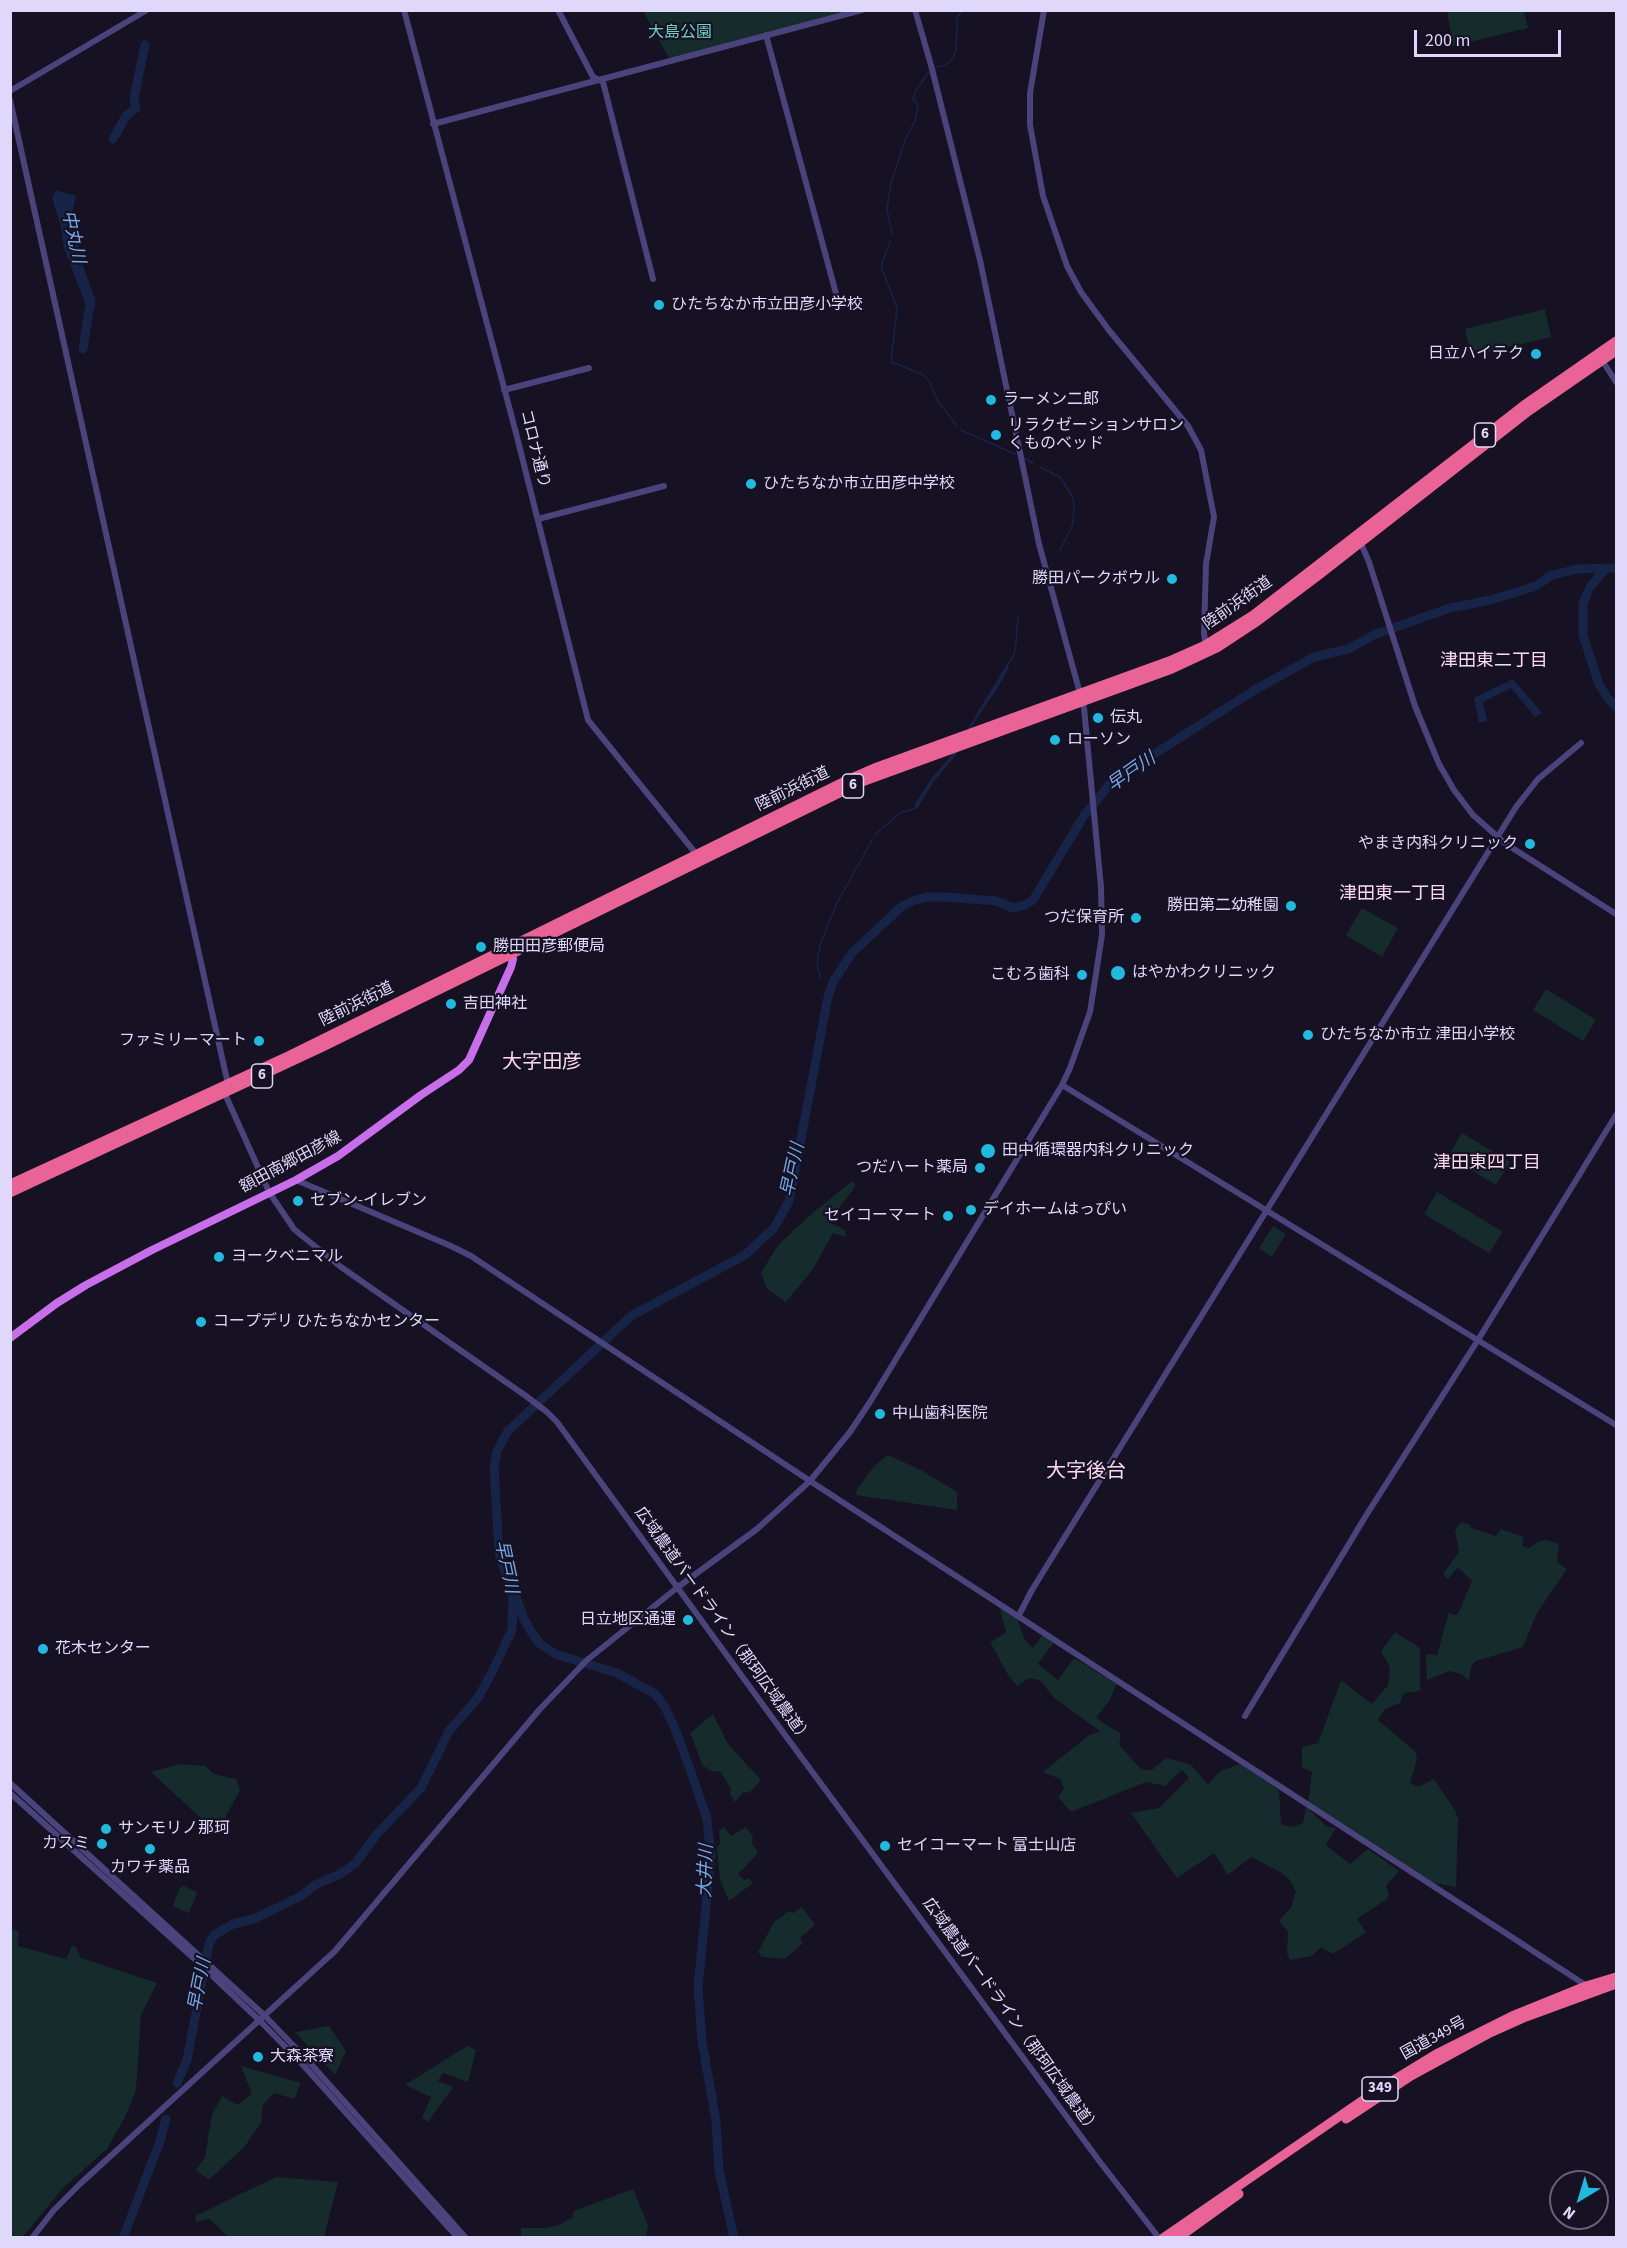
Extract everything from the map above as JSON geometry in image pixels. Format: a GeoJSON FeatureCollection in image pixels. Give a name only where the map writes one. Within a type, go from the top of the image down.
{"type":"FeatureCollection","features":[{"type":"Feature","properties":{"kind":"highway","name":"陸前浜街道"},"geometry":{"type":"LineString","coordinates":[[10,1192],[225,1094],[877,767],[1082,697],[1172,669],[1258,621],[1358,538],[1601,357],[1617,341]]}},
{"type":"Feature","properties":{"kind":"highway","name":"陸前浜街道"},"geometry":{"type":"LineString","coordinates":[[1601,357],[1617,351]]}},
{"type":"Feature","properties":{"kind":"highway","name":"陸前浜街道"},"geometry":{"type":"LineString","coordinates":[[10,1184],[510,951]]}},
{"type":"Feature","properties":{"kind":"highway","name":"国道349号"},"geometry":{"type":"LineString","coordinates":[[1178,2238],[1411,2076],[1497,2030],[1617,1977]]}},
{"type":"Feature","properties":{"kind":"highway","name":"国道349号"},"geometry":{"type":"LineString","coordinates":[[1161,2238],[1382,2087],[1427,2059],[1512,2016],[1591,1989],[1617,1984]]}},
{"type":"Feature","properties":{"kind":"main road","name":"額田南郷田彦線"},"geometry":{"type":"LineString","coordinates":[[10,1338],[57,1303],[86,1285],[296,1180],[338,1156],[464,1067],[511,968],[510,951]]}},
{"type":"Feature","properties":{"kind":"street"},"geometry":{"type":"LineString","coordinates":[[10,91],[147,10]]}},
{"type":"Feature","properties":{"kind":"street","name":"コロナ通り"},"geometry":{"type":"LineString","coordinates":[[404,10],[538,519],[588,720],[698,858]]}},
{"type":"Feature","properties":{"kind":"street"},"geometry":{"type":"LineString","coordinates":[[558,10],[593,77],[603,82],[653,279]]}},
{"type":"Feature","properties":{"kind":"street"},"geometry":{"type":"LineString","coordinates":[[433,124],[862,10]]}},
{"type":"Feature","properties":{"kind":"street"},"geometry":{"type":"LineString","coordinates":[[32,2238],[54,2210],[80,2184],[341,1944],[574,1672],[678,1587],[757,1529],[810,1481],[850,1432],[1062,1085],[1084,1033],[1099,961],[1102,903],[1082,697],[1038,544],[980,260],[915,10]]}},
{"type":"Feature","properties":{"kind":"street"},"geometry":{"type":"LineString","coordinates":[[1044,10],[1030,93],[1030,125],[1043,196],[1067,266],[1081,292],[1108,329],[1188,426],[1201,450],[1214,517],[1206,564],[1203,633],[1207,649]]}},
{"type":"Feature","properties":{"kind":"street"},"geometry":{"type":"LineString","coordinates":[[766,35],[838,301]]}},
{"type":"Feature","properties":{"kind":"street"},"geometry":{"type":"LineString","coordinates":[[10,100],[228,1083],[225,1094]]}},
{"type":"Feature","properties":{"kind":"street"},"geometry":{"type":"LineString","coordinates":[[1601,357],[1617,382]]}},
{"type":"Feature","properties":{"kind":"street"},"geometry":{"type":"LineString","coordinates":[[504,390],[589,368]]}},
{"type":"Feature","properties":{"kind":"street"},"geometry":{"type":"LineString","coordinates":[[538,519],[664,486]]}},
{"type":"Feature","properties":{"kind":"street"},"geometry":{"type":"LineString","coordinates":[[1358,538],[1389,623],[1415,706],[1439,764],[1462,800],[1497,837],[1518,853],[1617,914]]}},
{"type":"Feature","properties":{"kind":"street"},"geometry":{"type":"LineString","coordinates":[[1019,1615],[1516,807],[1538,779],[1581,743]]}},
{"type":"Feature","properties":{"kind":"street"},"geometry":{"type":"LineString","coordinates":[[1062,1085],[1617,1425]]}},
{"type":"Feature","properties":{"kind":"street","name":"広域農道バードライン（那珂広域農道）"},"geometry":{"type":"LineString","coordinates":[[225,1094],[269,1192],[294,1229],[341,1267],[528,1397],[557,1422],[1093,2152],[1161,2238]]}},
{"type":"Feature","properties":{"kind":"street"},"geometry":{"type":"LineString","coordinates":[[1245,1716],[1367,1514],[1617,1115]]}},
{"type":"Feature","properties":{"kind":"street"},"geometry":{"type":"LineString","coordinates":[[296,1180],[455,1247],[1591,1989]]}},
{"type":"Feature","properties":{"kind":"street"},"geometry":{"type":"LineString","coordinates":[[10,1783],[200,1956],[211,1970],[310,2063],[466,2238]]}},
{"type":"Feature","properties":{"kind":"street"},"geometry":{"type":"LineString","coordinates":[[10,1792],[200,1964],[211,1970]]}},
{"type":"Feature","properties":{"kind":"street"},"geometry":{"type":"LineString","coordinates":[[261,2018],[458,2238]]}},
{"type":"Feature","properties":{"kind":"green space","name":"大島公園"},"geometry":{"type":"Polygon","coordinates":[[[643,11],[848,11],[669,58],[643,11]]]}},
{"type":"Feature","properties":{"kind":"green space"},"geometry":{"type":"Polygon","coordinates":[[[1447,11],[1524,11],[1528,28],[1453,46],[1447,11]]]}},
{"type":"Feature","properties":{"kind":"green space"},"geometry":{"type":"Polygon","coordinates":[[[1545,309],[1551,337],[1474,355],[1470,352],[1465,329],[1545,309]]]}},
{"type":"Feature","properties":{"kind":"green space"},"geometry":{"type":"Polygon","coordinates":[[[1362,908],[1398,928],[1382,957],[1346,935],[1362,908]]]}},
{"type":"Feature","properties":{"kind":"green space"},"geometry":{"type":"Polygon","coordinates":[[[1546,989],[1596,1020],[1583,1041],[1533,1010],[1546,989]]]}},
{"type":"Feature","properties":{"kind":"green space"},"geometry":{"type":"Polygon","coordinates":[[[1462,1133],[1510,1162],[1496,1185],[1448,1156],[1462,1133]]]}},
{"type":"Feature","properties":{"kind":"green space"},"geometry":{"type":"Polygon","coordinates":[[[852,1181],[856,1186],[828,1222],[845,1230],[846,1237],[833,1233],[813,1269],[786,1302],[767,1289],[761,1273],[778,1245],[852,1181]]]}},
{"type":"Feature","properties":{"kind":"green space"},"geometry":{"type":"Polygon","coordinates":[[[1437,1192],[1503,1232],[1489,1253],[1424,1214],[1437,1192]]]}},
{"type":"Feature","properties":{"kind":"green space"},"geometry":{"type":"Polygon","coordinates":[[[1273,1226],[1286,1234],[1272,1257],[1259,1248],[1273,1226]]]}},
{"type":"Feature","properties":{"kind":"green space"},"geometry":{"type":"Polygon","coordinates":[[[888,1455],[921,1470],[957,1492],[957,1510],[856,1495],[857,1489],[876,1464],[888,1455]]]}},
{"type":"Feature","properties":{"kind":"green space"},"geometry":{"type":"Polygon","coordinates":[[[1461,1522],[1470,1525],[1471,1528],[1496,1536],[1501,1529],[1524,1537],[1522,1546],[1529,1548],[1539,1541],[1547,1540],[1559,1544],[1557,1562],[1567,1569],[1537,1613],[1523,1647],[1476,1661],[1471,1667],[1469,1681],[1461,1674],[1450,1671],[1427,1680],[1426,1654],[1437,1655],[1449,1612],[1454,1615],[1458,1614],[1472,1581],[1458,1567],[1448,1579],[1443,1574],[1459,1552],[1455,1531],[1461,1522]]]}},
{"type":"Feature","properties":{"kind":"green space"},"geometry":{"type":"Polygon","coordinates":[[[1000,1608],[1017,1618],[1025,1640],[1033,1648],[1043,1634],[1054,1642],[1038,1664],[1058,1680],[1074,1658],[1117,1684],[1109,1701],[1096,1718],[1121,1734],[1119,1745],[1142,1770],[1152,1770],[1166,1758],[1190,1764],[1208,1784],[1220,1771],[1240,1764],[1279,1790],[1281,1824],[1291,1827],[1303,1823],[1306,1807],[1326,1826],[1336,1828],[1326,1845],[1350,1864],[1368,1849],[1399,1871],[1386,1886],[1389,1893],[1387,1899],[1357,1919],[1366,1932],[1333,1954],[1321,1947],[1312,1956],[1290,1960],[1287,1953],[1288,1932],[1279,1921],[1291,1907],[1296,1892],[1289,1879],[1278,1871],[1251,1857],[1228,1875],[1214,1853],[1177,1878],[1131,1813],[1159,1808],[1189,1778],[1182,1770],[1165,1786],[1146,1782],[1071,1812],[1058,1797],[1064,1788],[1060,1779],[1043,1772],[1088,1736],[1100,1731],[1054,1698],[1040,1680],[1029,1678],[1017,1686],[1008,1675],[990,1642],[1006,1633],[1000,1608]]]}},
{"type":"Feature","properties":{"kind":"green space"},"geometry":{"type":"Polygon","coordinates":[[[1395,1632],[1420,1648],[1420,1691],[1404,1693],[1400,1703],[1384,1710],[1378,1720],[1415,1751],[1417,1759],[1410,1783],[1418,1787],[1434,1779],[1456,1812],[1458,1819],[1456,1887],[1429,1882],[1308,1803],[1312,1772],[1302,1767],[1302,1747],[1318,1743],[1341,1680],[1372,1704],[1388,1685],[1390,1668],[1381,1651],[1395,1632]]]}},
{"type":"Feature","properties":{"kind":"green space"},"geometry":{"type":"Polygon","coordinates":[[[713,1714],[728,1744],[761,1780],[749,1793],[744,1792],[735,1802],[730,1794],[731,1789],[720,1771],[714,1772],[703,1766],[690,1733],[713,1714]]]}},
{"type":"Feature","properties":{"kind":"green space"},"geometry":{"type":"Polygon","coordinates":[[[180,1764],[205,1766],[214,1774],[236,1779],[240,1790],[223,1822],[207,1824],[151,1772],[180,1764]]]}},
{"type":"Feature","properties":{"kind":"green space"},"geometry":{"type":"Polygon","coordinates":[[[724,1827],[731,1836],[746,1827],[753,1836],[752,1843],[758,1853],[738,1874],[744,1880],[749,1878],[753,1883],[729,1901],[720,1880],[717,1847],[720,1844],[719,1831],[724,1827]]]}},
{"type":"Feature","properties":{"kind":"green space"},"geometry":{"type":"Polygon","coordinates":[[[184,1885],[197,1893],[189,1913],[173,1906],[179,1889],[184,1885]]]}},
{"type":"Feature","properties":{"kind":"green space"},"geometry":{"type":"Polygon","coordinates":[[[802,1907],[815,1925],[800,1938],[803,1943],[785,1959],[762,1957],[758,1952],[774,1922],[789,1911],[794,1913],[802,1907]]]}},
{"type":"Feature","properties":{"kind":"green space"},"geometry":{"type":"Polygon","coordinates":[[[11,1928],[19,1932],[18,1946],[66,1959],[72,1946],[76,1947],[81,1958],[157,1983],[141,2015],[136,2090],[125,2117],[107,2149],[63,2188],[22,2238],[10,2237],[11,1928]]]}},
{"type":"Feature","properties":{"kind":"green space"},"geometry":{"type":"Polygon","coordinates":[[[329,2026],[346,2051],[335,2075],[295,2032],[329,2026]]]}},
{"type":"Feature","properties":{"kind":"green space"},"geometry":{"type":"Polygon","coordinates":[[[467,2046],[476,2050],[468,2082],[443,2073],[438,2081],[453,2087],[428,2122],[422,2118],[431,2097],[405,2085],[467,2046]]]}},
{"type":"Feature","properties":{"kind":"green space"},"geometry":{"type":"Polygon","coordinates":[[[241,2066],[301,2083],[294,2099],[274,2093],[263,2105],[261,2123],[245,2146],[209,2180],[196,2170],[205,2157],[212,2114],[222,2096],[238,2105],[252,2094],[241,2066]]]}},
{"type":"Feature","properties":{"kind":"green space"},"geometry":{"type":"Polygon","coordinates":[[[276,2177],[338,2182],[324,2237],[228,2237],[210,2219],[195,2222],[197,2215],[276,2177]]]}},
{"type":"Feature","properties":{"kind":"green space"},"geometry":{"type":"Polygon","coordinates":[[[633,2189],[648,2225],[646,2237],[521,2237],[521,2228],[544,2228],[559,2225],[572,2218],[574,2211],[633,2189]]]}},
{"type":"Feature","properties":{"kind":"water"},"geometry":{"type":"Polygon","coordinates":[[[56,190],[76,196],[71,216],[79,233],[78,252],[95,299],[95,307],[87,321],[85,303],[64,248],[61,227],[52,197],[56,190]]]}},
{"type":"Feature","properties":{"kind":"water"},"geometry":{"type":"Polygon","coordinates":[[[1006,665],[1009,667],[997,689],[956,755],[934,781],[917,809],[914,806],[931,779],[954,752],[1006,665]]]}},
{"type":"Feature","properties":{"kind":"water"},"geometry":{"type":"Polygon","coordinates":[[[1513,679],[1542,713],[1535,717],[1511,688],[1483,702],[1487,721],[1479,723],[1474,698],[1513,679]]]}},
{"type":"Feature","properties":{"kind":"waterway"},"geometry":{"type":"LineString","coordinates":[[934,68],[945,65],[956,52],[957,18],[963,10]]}},
{"type":"Feature","properties":{"kind":"waterway","name":"中丸川"},"geometry":{"type":"LineString","coordinates":[[113,139],[126,116],[136,108],[134,98],[145,45]]}},
{"type":"Feature","properties":{"kind":"waterway"},"geometry":{"type":"LineString","coordinates":[[892,234],[887,209],[891,183],[905,140],[915,121],[918,105],[913,99],[916,90],[929,72]]}},
{"type":"Feature","properties":{"kind":"waterway"},"geometry":{"type":"LineString","coordinates":[[890,242],[882,269],[897,308],[891,362],[924,375],[930,382],[938,401],[956,425]]}},
{"type":"Feature","properties":{"kind":"waterway","name":"中丸川"},"geometry":{"type":"LineString","coordinates":[[83,349],[89,310]]}},
{"type":"Feature","properties":{"kind":"waterway"},"geometry":{"type":"LineString","coordinates":[[961,430],[1015,454]]}},
{"type":"Feature","properties":{"kind":"waterway"},"geometry":{"type":"LineString","coordinates":[[1024,458],[1033,463]]}},
{"type":"Feature","properties":{"kind":"waterway"},"geometry":{"type":"LineString","coordinates":[[1040,467],[1060,477],[1074,503],[1073,524],[1060,550]]}},
{"type":"Feature","properties":{"kind":"waterway"},"geometry":{"type":"LineString","coordinates":[[1606,568],[1590,587],[1583,603],[1583,635],[1599,684],[1608,699],[1616,706]]}},
{"type":"Feature","properties":{"kind":"waterway","name":"早戸川"},"geometry":{"type":"LineString","coordinates":[[177,2083],[187,2060],[209,1944],[214,1935],[233,1924],[254,1919],[301,1896],[315,1885],[340,1874],[355,1864],[376,1835],[421,1788],[449,1731],[478,1698],[492,1672],[512,1630],[513,1596],[499,1553],[494,1468],[497,1451],[508,1431],[631,1316],[745,1255],[774,1228],[789,1201],[828,997],[833,982],[852,953],[901,907],[915,900],[945,897],[996,901],[1013,908],[1033,900],[1085,814],[1111,783],[1253,691],[1314,657],[1348,649],[1376,634],[1450,608],[1491,600],[1536,586],[1550,576],[1577,569],[1616,568]]}},
{"type":"Feature","properties":{"kind":"waterway"},"geometry":{"type":"LineString","coordinates":[[1007,666],[1014,655],[1018,615]]}},
{"type":"Feature","properties":{"kind":"waterway"},"geometry":{"type":"LineString","coordinates":[[875,835],[900,813],[916,808]]}},
{"type":"Feature","properties":{"kind":"waterway"},"geometry":{"type":"LineString","coordinates":[[821,978],[817,965],[820,945],[837,903],[872,840]]}},
{"type":"Feature","properties":{"kind":"waterway","name":"大井川"},"geometry":{"type":"LineString","coordinates":[[513,1596],[516,1597],[524,1619],[540,1644],[555,1654],[617,1673],[655,1694],[665,1707],[691,1772],[707,1819],[711,1856],[698,1987],[702,2041],[716,2121],[719,2170],[734,2238]]}},
{"type":"Feature","properties":{"kind":"waterway","name":"早戸川"},"geometry":{"type":"LineString","coordinates":[[123,2238],[160,2141],[166,2119]]}},
{"type":"Feature","properties":{"kind":"place","name":"ひたちなか市立田彦小学校"},"geometry":{"type":"Point","coordinates":[659,305]}},
{"type":"Feature","properties":{"kind":"place","name":"日立ハイテク"},"geometry":{"type":"Point","coordinates":[1536,354]}},
{"type":"Feature","properties":{"kind":"place","name":"ラーメン二郎"},"geometry":{"type":"Point","coordinates":[991,400]}},
{"type":"Feature","properties":{"kind":"place","name":"リラクゼーションサロン くものベッド"},"geometry":{"type":"Point","coordinates":[996,435]}},
{"type":"Feature","properties":{"kind":"place","name":"ひたちなか市立田彦中学校"},"geometry":{"type":"Point","coordinates":[751,484]}},
{"type":"Feature","properties":{"kind":"place","name":"勝田パークボウル"},"geometry":{"type":"Point","coordinates":[1172,579]}},
{"type":"Feature","properties":{"kind":"place","name":"伝丸"},"geometry":{"type":"Point","coordinates":[1098,718]}},
{"type":"Feature","properties":{"kind":"place","name":"ローソン"},"geometry":{"type":"Point","coordinates":[1055,740]}},
{"type":"Feature","properties":{"kind":"place","name":"やまき内科クリニック"},"geometry":{"type":"Point","coordinates":[1530,844]}},
{"type":"Feature","properties":{"kind":"place","name":"勝田第二幼稚園"},"geometry":{"type":"Point","coordinates":[1291,906]}},
{"type":"Feature","properties":{"kind":"place","name":"つだ保育所"},"geometry":{"type":"Point","coordinates":[1136,918]}},
{"type":"Feature","properties":{"kind":"place","name":"勝田田彦郵便局"},"geometry":{"type":"Point","coordinates":[481,947]}},
{"type":"Feature","properties":{"kind":"place","name":"はやかわクリニック"},"geometry":{"type":"Point","coordinates":[1118,973]}},
{"type":"Feature","properties":{"kind":"place","name":"こむろ歯科"},"geometry":{"type":"Point","coordinates":[1082,975]}},
{"type":"Feature","properties":{"kind":"place","name":"吉田神社"},"geometry":{"type":"Point","coordinates":[451,1004]}},
{"type":"Feature","properties":{"kind":"place","name":"ひたちなか市立 津田小学校"},"geometry":{"type":"Point","coordinates":[1308,1035]}},
{"type":"Feature","properties":{"kind":"place","name":"ファミリーマート"},"geometry":{"type":"Point","coordinates":[259,1041]}},
{"type":"Feature","properties":{"kind":"place","name":"田中循環器内科クリニック"},"geometry":{"type":"Point","coordinates":[988,1151]}},
{"type":"Feature","properties":{"kind":"place","name":"つだハート薬局"},"geometry":{"type":"Point","coordinates":[980,1168]}},
{"type":"Feature","properties":{"kind":"place","name":"セブン-イレブン"},"geometry":{"type":"Point","coordinates":[298,1201]}},
{"type":"Feature","properties":{"kind":"place","name":"デイホームはっぴい"},"geometry":{"type":"Point","coordinates":[971,1210]}},
{"type":"Feature","properties":{"kind":"place","name":"セイコーマート"},"geometry":{"type":"Point","coordinates":[948,1216]}},
{"type":"Feature","properties":{"kind":"place","name":"ヨークベニマル"},"geometry":{"type":"Point","coordinates":[219,1257]}},
{"type":"Feature","properties":{"kind":"place","name":"コープデリ ひたちなかセンター"},"geometry":{"type":"Point","coordinates":[201,1322]}},
{"type":"Feature","properties":{"kind":"place","name":"中山歯科医院"},"geometry":{"type":"Point","coordinates":[880,1414]}},
{"type":"Feature","properties":{"kind":"place","name":"日立地区通運"},"geometry":{"type":"Point","coordinates":[688,1620]}},
{"type":"Feature","properties":{"kind":"place","name":"花木センター"},"geometry":{"type":"Point","coordinates":[43,1649]}},
{"type":"Feature","properties":{"kind":"place","name":"サンモリノ那珂"},"geometry":{"type":"Point","coordinates":[106,1829]}},
{"type":"Feature","properties":{"kind":"place","name":"カスミ"},"geometry":{"type":"Point","coordinates":[102,1844]}},
{"type":"Feature","properties":{"kind":"place","name":"セイコーマート 富士山店"},"geometry":{"type":"Point","coordinates":[885,1846]}},
{"type":"Feature","properties":{"kind":"place","name":"カワチ薬品"},"geometry":{"type":"Point","coordinates":[150,1849]}},
{"type":"Feature","properties":{"kind":"place","name":"大森茶寮"},"geometry":{"type":"Point","coordinates":[258,2057]}},
{"type":"Feature","properties":{"kind":"district","name":"津田東二丁目"},"geometry":{"type":"Point","coordinates":[1494,662]}},
{"type":"Feature","properties":{"kind":"district","name":"津田東一丁目"},"geometry":{"type":"Point","coordinates":[1393,895]}},
{"type":"Feature","properties":{"kind":"district","name":"大字田彦"},"geometry":{"type":"Point","coordinates":[542,1064]}},
{"type":"Feature","properties":{"kind":"district","name":"津田東四丁目"},"geometry":{"type":"Point","coordinates":[1487,1164]}},
{"type":"Feature","properties":{"kind":"district","name":"大字後台"},"geometry":{"type":"Point","coordinates":[1086,1473]}}]}
